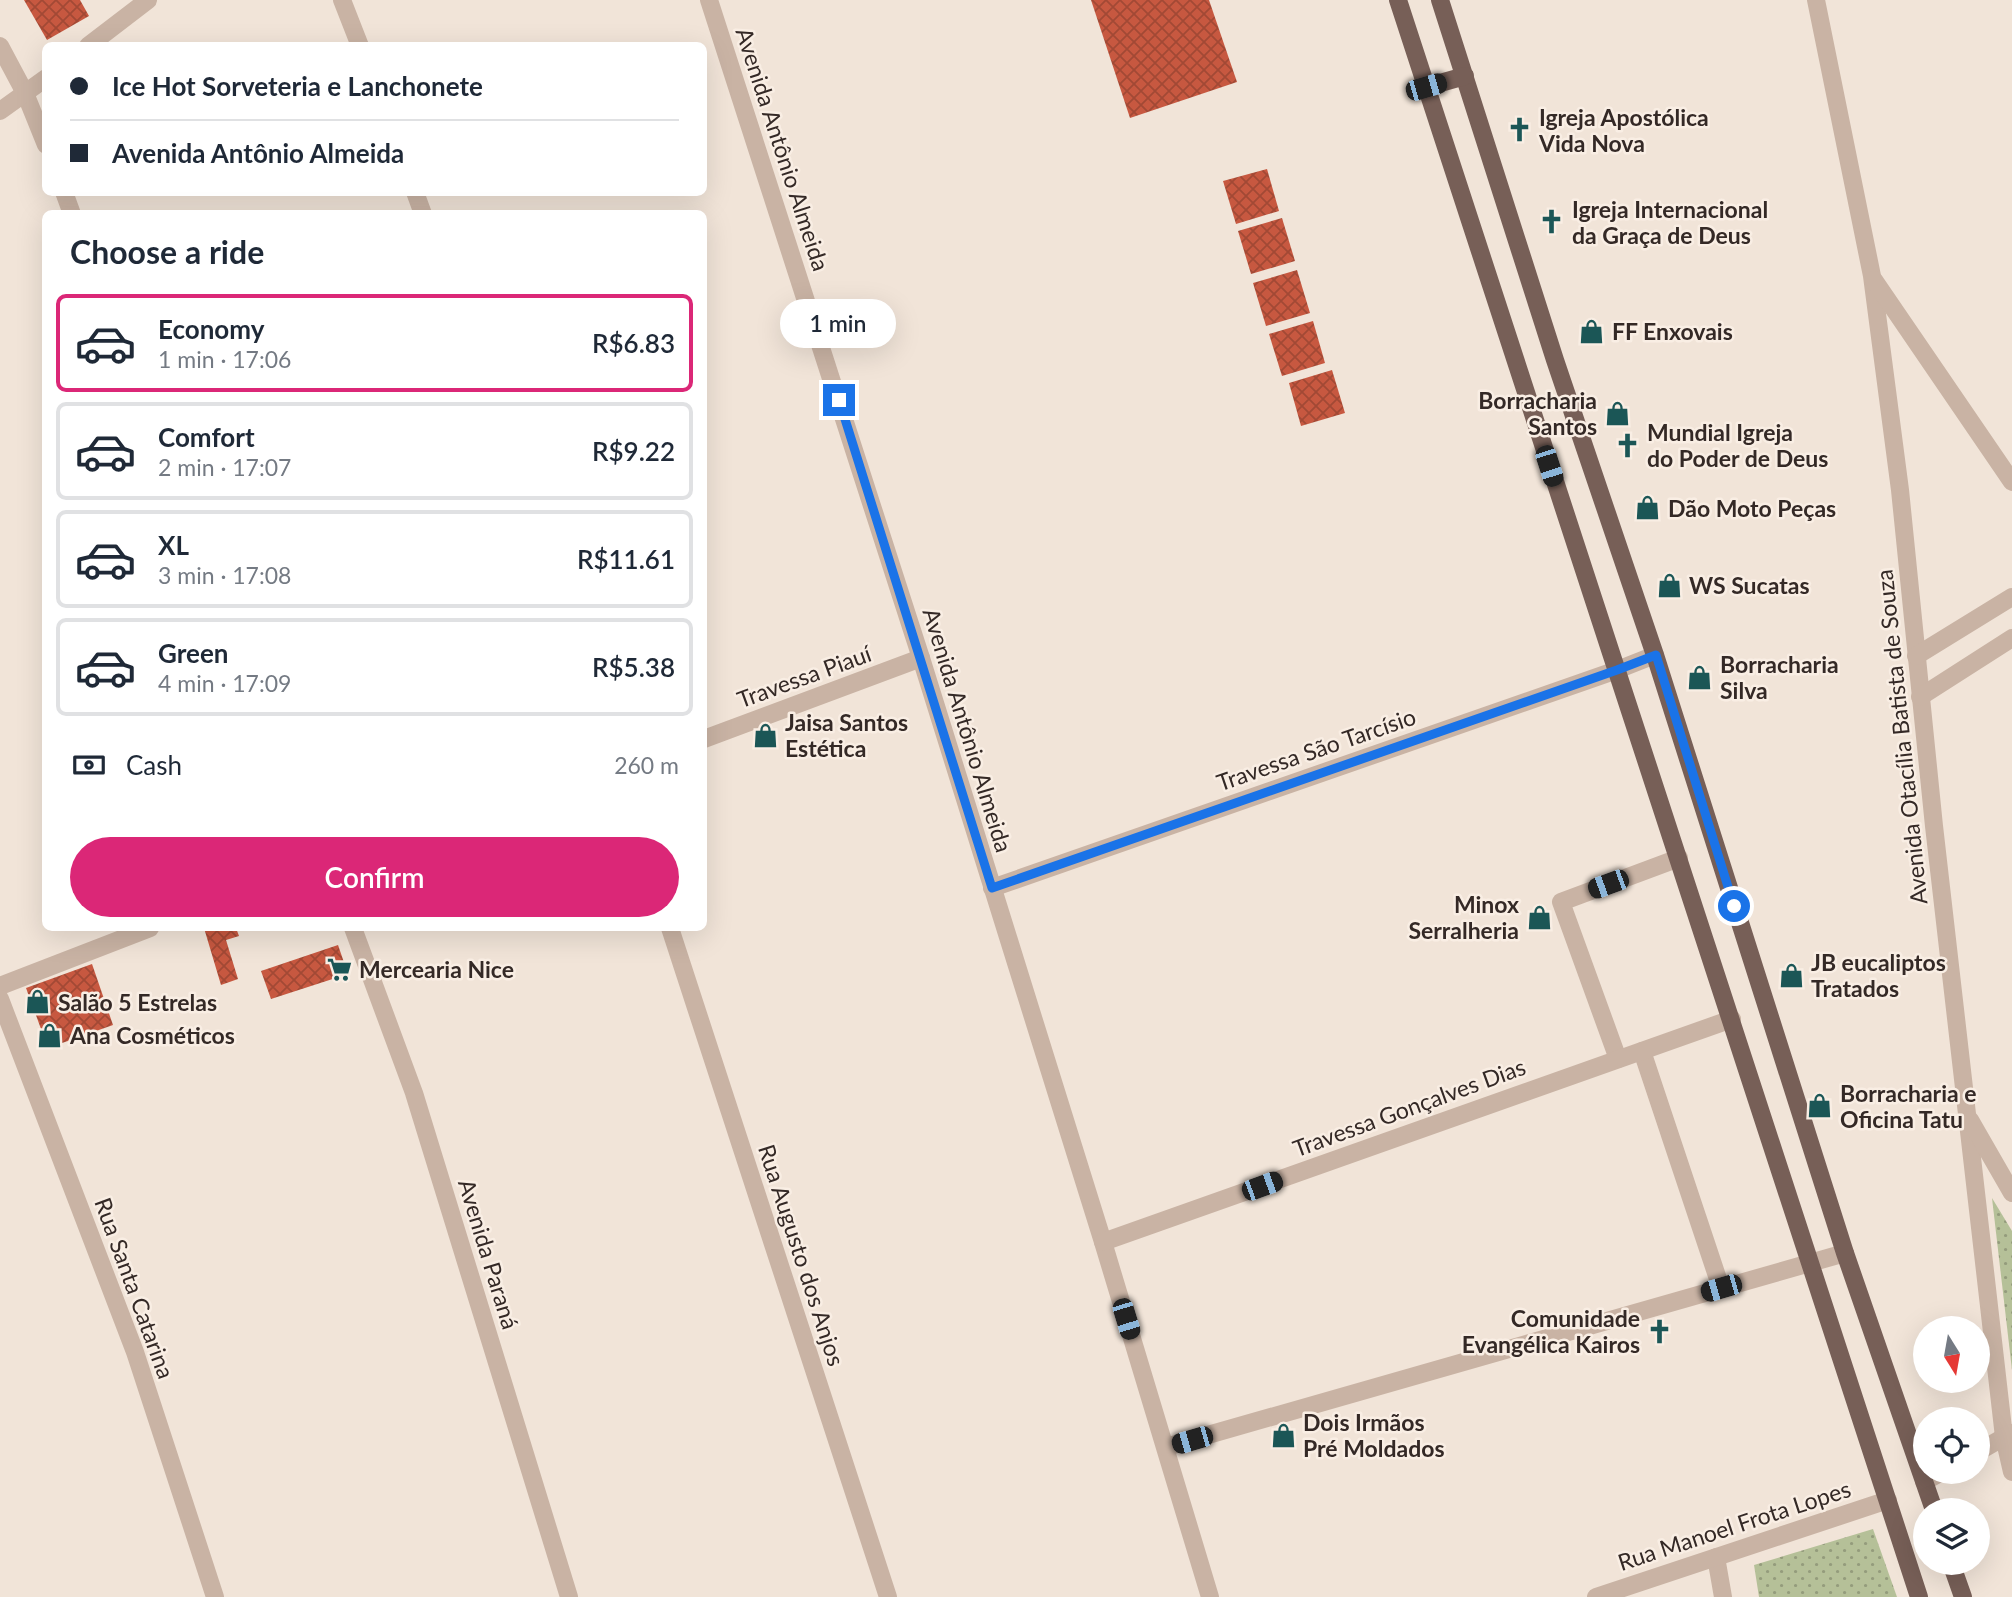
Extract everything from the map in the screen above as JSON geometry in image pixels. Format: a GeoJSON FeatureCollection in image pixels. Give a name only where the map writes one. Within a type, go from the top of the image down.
{"type":"FeatureCollection","features":[{"type":"Feature","properties":{"kind":"main road"},"geometry":{"type":"LineString","coordinates":[[1398,0],[1919,1597]]}},
{"type":"Feature","properties":{"kind":"main road"},"geometry":{"type":"LineString","coordinates":[[1440,0],[1555,360],[1656,655],[1845,1253],[1913,1450]]}},
{"type":"Feature","properties":{"kind":"main road"},"geometry":{"type":"LineString","coordinates":[[1426,87],[1465,76]]}},
{"type":"Feature","properties":{"kind":"main road"},"geometry":{"type":"LineString","coordinates":[[1955,1575],[1963,1597]]}},
{"type":"Feature","properties":{"kind":"street"},"geometry":{"type":"LineString","coordinates":[[93,42],[148,0]]}},
{"type":"Feature","properties":{"kind":"street"},"geometry":{"type":"LineString","coordinates":[[342,0],[358,42]]}},
{"type":"Feature","properties":{"kind":"street","name":"Avenida Antônio Almeida"},"geometry":{"type":"LineString","coordinates":[[709,0],[921,659],[1103,1242],[1210,1597]]}},
{"type":"Feature","properties":{"kind":"street","name":"Avenida Otacília Batista de Souza"},"geometry":{"type":"LineString","coordinates":[[1816,0],[1872,276],[1900,490],[1966,1113],[2012,1472]]}},
{"type":"Feature","properties":{"kind":"street"},"geometry":{"type":"LineString","coordinates":[[0,46],[25,93],[42,135]]}},
{"type":"Feature","properties":{"kind":"street"},"geometry":{"type":"LineString","coordinates":[[0,111],[42,81]]}},
{"type":"Feature","properties":{"kind":"street"},"geometry":{"type":"LineString","coordinates":[[1872,276],[2012,482]]}},
{"type":"Feature","properties":{"kind":"street"},"geometry":{"type":"LineString","coordinates":[[1916,656],[2012,597]]}},
{"type":"Feature","properties":{"kind":"street"},"geometry":{"type":"LineString","coordinates":[[1920,697],[2012,638]]}},
{"type":"Feature","properties":{"kind":"street","name":"Travessa São Tarcísio"},"geometry":{"type":"LineString","coordinates":[[992,888],[1656,655]]}},
{"type":"Feature","properties":{"kind":"street","name":"Travessa Piauí"},"geometry":{"type":"LineString","coordinates":[[707,738],[921,659]]}},
{"type":"Feature","properties":{"kind":"street"},"geometry":{"type":"LineString","coordinates":[[1618,1059],[1561,902],[1679,858]]}},
{"type":"Feature","properties":{"kind":"street"},"geometry":{"type":"LineString","coordinates":[[0,986],[142,931]]}},
{"type":"Feature","properties":{"kind":"street","name":"Avenida Paraná"},"geometry":{"type":"LineString","coordinates":[[354,931],[414,1093],[569,1597]]}},
{"type":"Feature","properties":{"kind":"street","name":"Rua Augusto dos Anjos"},"geometry":{"type":"LineString","coordinates":[[671,931],[888,1597]]}},
{"type":"Feature","properties":{"kind":"street","name":"Rua Santa Catarina"},"geometry":{"type":"LineString","coordinates":[[0,999],[135,1352],[215,1597]]}},
{"type":"Feature","properties":{"kind":"street","name":"Travessa Gonçalves Dias"},"geometry":{"type":"LineString","coordinates":[[1103,1242],[1732,1019]]}},
{"type":"Feature","properties":{"kind":"street"},"geometry":{"type":"LineString","coordinates":[[1642,1051],[1721,1288]]}},
{"type":"Feature","properties":{"kind":"street"},"geometry":{"type":"LineString","coordinates":[[1966,1113],[2012,1193]]}},
{"type":"Feature","properties":{"kind":"street"},"geometry":{"type":"LineString","coordinates":[[1166,1447],[1845,1253]]}},
{"type":"Feature","properties":{"kind":"street"},"geometry":{"type":"LineString","coordinates":[[1990,1445],[2008,1435]]}},
{"type":"Feature","properties":{"kind":"street","name":"Rua Manoel Frota Lopes"},"geometry":{"type":"LineString","coordinates":[[1596,1597],[1888,1500]]}},
{"type":"Feature","properties":{"kind":"street"},"geometry":{"type":"LineString","coordinates":[[1716,1558],[1723,1597]]}},
{"type":"Feature","properties":{"kind":"green space"},"geometry":{"type":"Polygon","coordinates":[[[1992,1198],[2012,1231],[2012,1370],[1992,1198]]]}},
{"type":"Feature","properties":{"kind":"green space"},"geometry":{"type":"Polygon","coordinates":[[[1873,1529],[1897,1597],[1759,1597],[1754,1565],[1873,1529]]]}},
{"type":"Feature","properties":{"kind":"building"},"geometry":{"type":"Polygon","coordinates":[[[24,0],[80,0],[89,16],[47,40],[24,0]]]}},
{"type":"Feature","properties":{"kind":"building"},"geometry":{"type":"Polygon","coordinates":[[[1091,0],[1209,0],[1237,82],[1130,118],[1091,0]]]}},
{"type":"Feature","properties":{"kind":"building"},"geometry":{"type":"Polygon","coordinates":[[[1267,169],[1279,211],[1236,224],[1223,181],[1267,169]]]}},
{"type":"Feature","properties":{"kind":"building"},"geometry":{"type":"Polygon","coordinates":[[[1282,218],[1295,261],[1251,274],[1238,231],[1282,218]]]}},
{"type":"Feature","properties":{"kind":"building"},"geometry":{"type":"Polygon","coordinates":[[[1297,270],[1310,313],[1266,326],[1253,283],[1297,270]]]}},
{"type":"Feature","properties":{"kind":"building"},"geometry":{"type":"Polygon","coordinates":[[[1313,321],[1325,363],[1282,376],[1269,334],[1313,321]]]}},
{"type":"Feature","properties":{"kind":"building"},"geometry":{"type":"Polygon","coordinates":[[[1332,370],[1345,413],[1301,426],[1289,383],[1332,370]]]}},
{"type":"Feature","properties":{"kind":"building"},"geometry":{"type":"Polygon","coordinates":[[[205,931],[237,931],[239,936],[226,940],[238,979],[221,985],[205,931]]]}},
{"type":"Feature","properties":{"kind":"building"},"geometry":{"type":"Polygon","coordinates":[[[338,945],[348,974],[271,999],[261,971],[338,945]]]}},
{"type":"Feature","properties":{"kind":"building"},"geometry":{"type":"Polygon","coordinates":[[[92,964],[113,1025],[48,1048],[26,988],[92,964]]]}},
{"type":"Feature","properties":{"kind":"place","name":"Igreja Apostólica Vida Nova"},"geometry":{"type":"Point","coordinates":[1519,130]}},
{"type":"Feature","properties":{"kind":"place","name":"Igreja Internacional da Graça de Deus"},"geometry":{"type":"Point","coordinates":[1552,222]}},
{"type":"Feature","properties":{"kind":"place","name":"FF Enxovais"},"geometry":{"type":"Point","coordinates":[1592,331]}},
{"type":"Feature","properties":{"kind":"place","name":"Borracharia Santos"},"geometry":{"type":"Point","coordinates":[1617,413]}},
{"type":"Feature","properties":{"kind":"place","name":"Mundial Igreja do Poder de Deus"},"geometry":{"type":"Point","coordinates":[1627,445]}},
{"type":"Feature","properties":{"kind":"place","name":"Dão Moto Peças"},"geometry":{"type":"Point","coordinates":[1648,508]}},
{"type":"Feature","properties":{"kind":"place","name":"WS Sucatas"},"geometry":{"type":"Point","coordinates":[1669,585]}},
{"type":"Feature","properties":{"kind":"place","name":"Borracharia Silva"},"geometry":{"type":"Point","coordinates":[1700,677]}},
{"type":"Feature","properties":{"kind":"place","name":"Jaisa Santos Estética"},"geometry":{"type":"Point","coordinates":[765,735]}},
{"type":"Feature","properties":{"kind":"place","name":"Minox Serralheria"},"geometry":{"type":"Point","coordinates":[1539,917]}},
{"type":"Feature","properties":{"kind":"place","name":"Mercearia Nice"},"geometry":{"type":"Point","coordinates":[339,969]}},
{"type":"Feature","properties":{"kind":"place","name":"JB eucaliptos Tratados"},"geometry":{"type":"Point","coordinates":[1791,975]}},
{"type":"Feature","properties":{"kind":"place","name":"Salão 5 Estrelas"},"geometry":{"type":"Point","coordinates":[38,1002]}},
{"type":"Feature","properties":{"kind":"place","name":"Ana Cosméticos"},"geometry":{"type":"Point","coordinates":[50,1035]}},
{"type":"Feature","properties":{"kind":"place","name":"Borracharia e Oficina Tatu"},"geometry":{"type":"Point","coordinates":[1820,1106]}},
{"type":"Feature","properties":{"kind":"place","name":"Comunidade Evangélica Kairos"},"geometry":{"type":"Point","coordinates":[1660,1331]}},
{"type":"Feature","properties":{"kind":"place","name":"Dois Irmãos Pré Moldados"},"geometry":{"type":"Point","coordinates":[1283,1435]}},
{"type":"Feature","properties":{"kind":"route"},"geometry":{"type":"LineString","coordinates":[[839,400],[992,888],[1656,655],[1734,906]]}}]}
